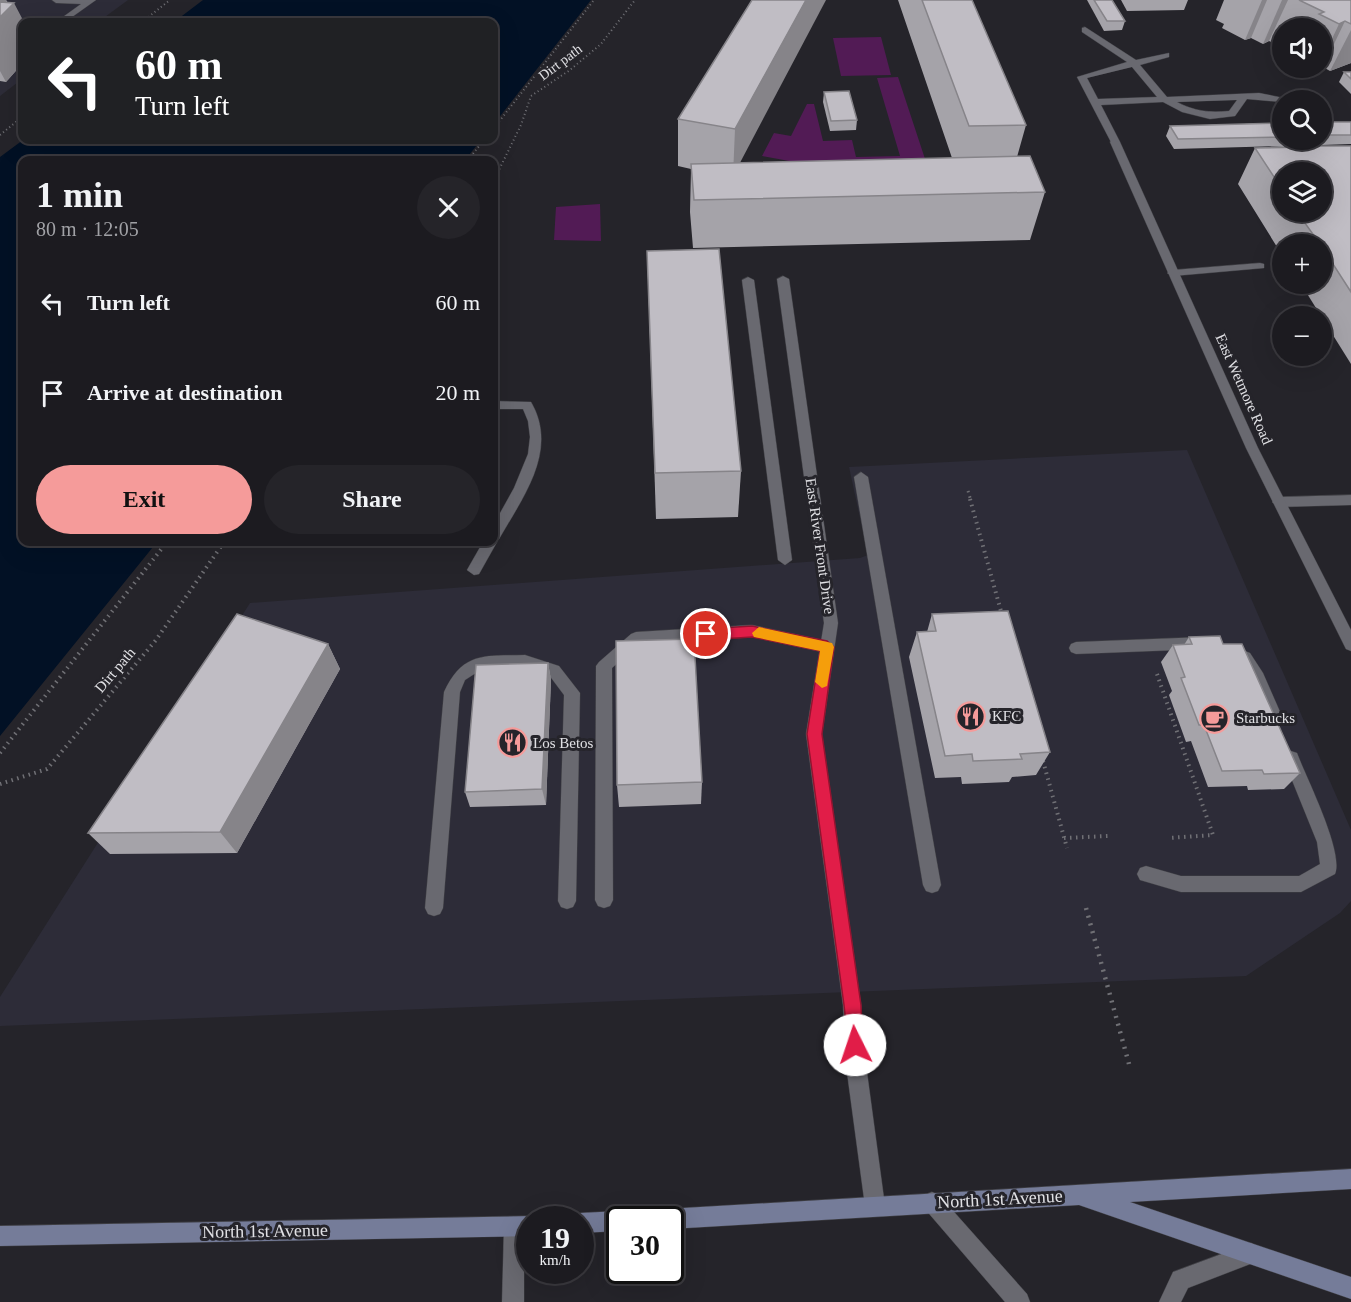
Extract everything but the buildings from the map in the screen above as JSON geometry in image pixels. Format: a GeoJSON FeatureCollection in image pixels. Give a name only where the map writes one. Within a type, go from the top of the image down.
{"type":"FeatureCollection","features":[{"type":"Feature","properties":{"kind":"main road","name":"North 1st Avenue"},"geometry":{"type":"LineString","coordinates":[[684,1218],[1351,1179]]}},
{"type":"Feature","properties":{"kind":"main road"},"geometry":{"type":"LineString","coordinates":[[1076,1194],[1351,1288]]}},
{"type":"Feature","properties":{"kind":"main road","name":"North 1st Avenue"},"geometry":{"type":"LineString","coordinates":[[0,1236],[516,1227]]}},
{"type":"Feature","properties":{"kind":"street"},"geometry":{"type":"LineString","coordinates":[[56,0],[90,1]]}},
{"type":"Feature","properties":{"kind":"street"},"geometry":{"type":"LineString","coordinates":[[66,18],[90,1]]}},
{"type":"Feature","properties":{"kind":"street"},"geometry":{"type":"LineString","coordinates":[[1085,30],[1133,62],[1164,99],[1185,110],[1210,116],[1232,114],[1244,96]]}},
{"type":"Feature","properties":{"kind":"street"},"geometry":{"type":"LineString","coordinates":[[1133,62],[1166,55]]}},
{"type":"Feature","properties":{"kind":"street","name":"East Wetmore Road"},"geometry":{"type":"LineString","coordinates":[[1133,62],[1082,77],[1279,502],[1351,645]]}},
{"type":"Feature","properties":{"kind":"street"},"geometry":{"type":"LineString","coordinates":[[1093,102],[1244,96],[1272,98]]}},
{"type":"Feature","properties":{"kind":"street"},"geometry":{"type":"LineString","coordinates":[[1173,273],[1260,266]]}},
{"type":"Feature","properties":{"kind":"street","name":"East River Front Drive"},"geometry":{"type":"LineString","coordinates":[[783,279],[831,623],[814,734],[852,1005],[856,1065],[875,1206]]}},
{"type":"Feature","properties":{"kind":"street"},"geometry":{"type":"LineString","coordinates":[[748,280],[785,560]]}},
{"type":"Feature","properties":{"kind":"street"},"geometry":{"type":"LineString","coordinates":[[498,405],[527,405],[536,418],[533,465],[498,528]]}},
{"type":"Feature","properties":{"kind":"street"},"geometry":{"type":"LineString","coordinates":[[861,477],[932,885]]}},
{"type":"Feature","properties":{"kind":"street"},"geometry":{"type":"LineString","coordinates":[[1279,502],[1351,500]]}},
{"type":"Feature","properties":{"kind":"street"},"geometry":{"type":"LineString","coordinates":[[474,570],[488,546]]}},
{"type":"Feature","properties":{"kind":"street"},"geometry":{"type":"LineString","coordinates":[[604,900],[604,666],[636,638],[752,631],[827,647]]}},
{"type":"Feature","properties":{"kind":"street"},"geometry":{"type":"LineString","coordinates":[[1076,648],[1215,642],[1244,656],[1258,678],[1325,842],[1329,868],[1300,884],[1181,884],[1146,874]]}},
{"type":"Feature","properties":{"kind":"street"},"geometry":{"type":"LineString","coordinates":[[434,908],[452,692],[459,676],[479,663],[525,661],[554,670],[572,693],[567,901]]}},
{"type":"Feature","properties":{"kind":"street"},"geometry":{"type":"LineString","coordinates":[[932,1202],[1019,1302]]}},
{"type":"Feature","properties":{"kind":"street"},"geometry":{"type":"LineString","coordinates":[[1170,1302],[1181,1280],[1251,1254]]}},
{"type":"Feature","properties":{"kind":"street"},"geometry":{"type":"LineString","coordinates":[[513,1302],[516,1277]]}},
{"type":"Feature","properties":{"kind":"path"},"geometry":{"type":"LineString","coordinates":[[147,18],[170,0]]}},
{"type":"Feature","properties":{"kind":"path"},"geometry":{"type":"LineString","coordinates":[[498,123],[594,0]]}},
{"type":"Feature","properties":{"kind":"path","name":"Dirt path"},"geometry":{"type":"LineString","coordinates":[[498,172],[521,125],[531,96],[570,70],[601,44],[635,0]]}},
{"type":"Feature","properties":{"kind":"path"},"geometry":{"type":"LineString","coordinates":[[0,135],[18,120]]}},
{"type":"Feature","properties":{"kind":"path"},"geometry":{"type":"LineString","coordinates":[[471,156],[481,144]]}},
{"type":"Feature","properties":{"kind":"path"},"geometry":{"type":"LineString","coordinates":[[968,491],[1005,626]]}},
{"type":"Feature","properties":{"kind":"path"},"geometry":{"type":"LineString","coordinates":[[0,753],[164,546]]}},
{"type":"Feature","properties":{"kind":"path","name":"Dirt path"},"geometry":{"type":"LineString","coordinates":[[0,784],[47,769],[156,640],[221,546]]}},
{"type":"Feature","properties":{"kind":"path"},"geometry":{"type":"LineString","coordinates":[[1155,670],[1213,835],[1168,838]]}},
{"type":"Feature","properties":{"kind":"path"},"geometry":{"type":"LineString","coordinates":[[1042,760],[1067,848]]}},
{"type":"Feature","properties":{"kind":"path"},"geometry":{"type":"LineString","coordinates":[[1064,838],[1108,836]]}},
{"type":"Feature","properties":{"kind":"path"},"geometry":{"type":"LineString","coordinates":[[1086,908],[1129,1064]]}},
{"type":"Feature","properties":{"kind":"shaded area"},"geometry":{"type":"Polygon","coordinates":[[[0,0],[128,0],[103,18],[18,18],[18,82],[0,96],[0,0]]]}},
{"type":"Feature","properties":{"kind":"shaded area"},"geometry":{"type":"Polygon","coordinates":[[[881,37],[891,75],[841,76],[833,38],[881,37]]]}},
{"type":"Feature","properties":{"kind":"shaded area"},"geometry":{"type":"Polygon","coordinates":[[[898,77],[928,168],[811,165],[762,156],[774,133],[791,136],[807,104],[814,104],[823,141],[852,140],[856,157],[900,156],[877,78],[898,77]]]}},
{"type":"Feature","properties":{"kind":"shaded area"},"geometry":{"type":"Polygon","coordinates":[[[600,204],[601,241],[554,240],[556,207],[600,204]]]}},
{"type":"Feature","properties":{"kind":"shaded area"},"geometry":{"type":"Polygon","coordinates":[[[1187,450],[1351,830],[1351,901],[1340,913],[1246,976],[0,1026],[0,997],[250,603],[860,558],[868,555],[849,467],[1187,450]]]}},
{"type":"Feature","properties":{"kind":"water"},"geometry":{"type":"Polygon","coordinates":[[[203,0],[591,0],[498,119],[498,18],[179,18],[203,0]]]}},
{"type":"Feature","properties":{"kind":"water"},"geometry":{"type":"Polygon","coordinates":[[[18,144],[478,144],[468,156],[18,156],[18,546],[154,546],[0,736],[0,157],[18,144]]]}},
{"type":"Feature","properties":{"kind":"slow traffic"},"geometry":{"type":"LineString","coordinates":[[759,633],[827,647],[822,682]]}},
{"type":"Feature","properties":{"kind":"place","name":"KFC"},"geometry":{"type":"Point","coordinates":[971,716]}},
{"type":"Feature","properties":{"kind":"place","name":"Starbucks"},"geometry":{"type":"Point","coordinates":[1215,718]}},
{"type":"Feature","properties":{"kind":"place","name":"Los Betos"},"geometry":{"type":"Point","coordinates":[512,743]}},
{"type":"Feature","properties":{"kind":"route"},"geometry":{"type":"LineString","coordinates":[[706,634],[752,631],[827,647],[814,734],[837,890],[855,1045]]}}]}
